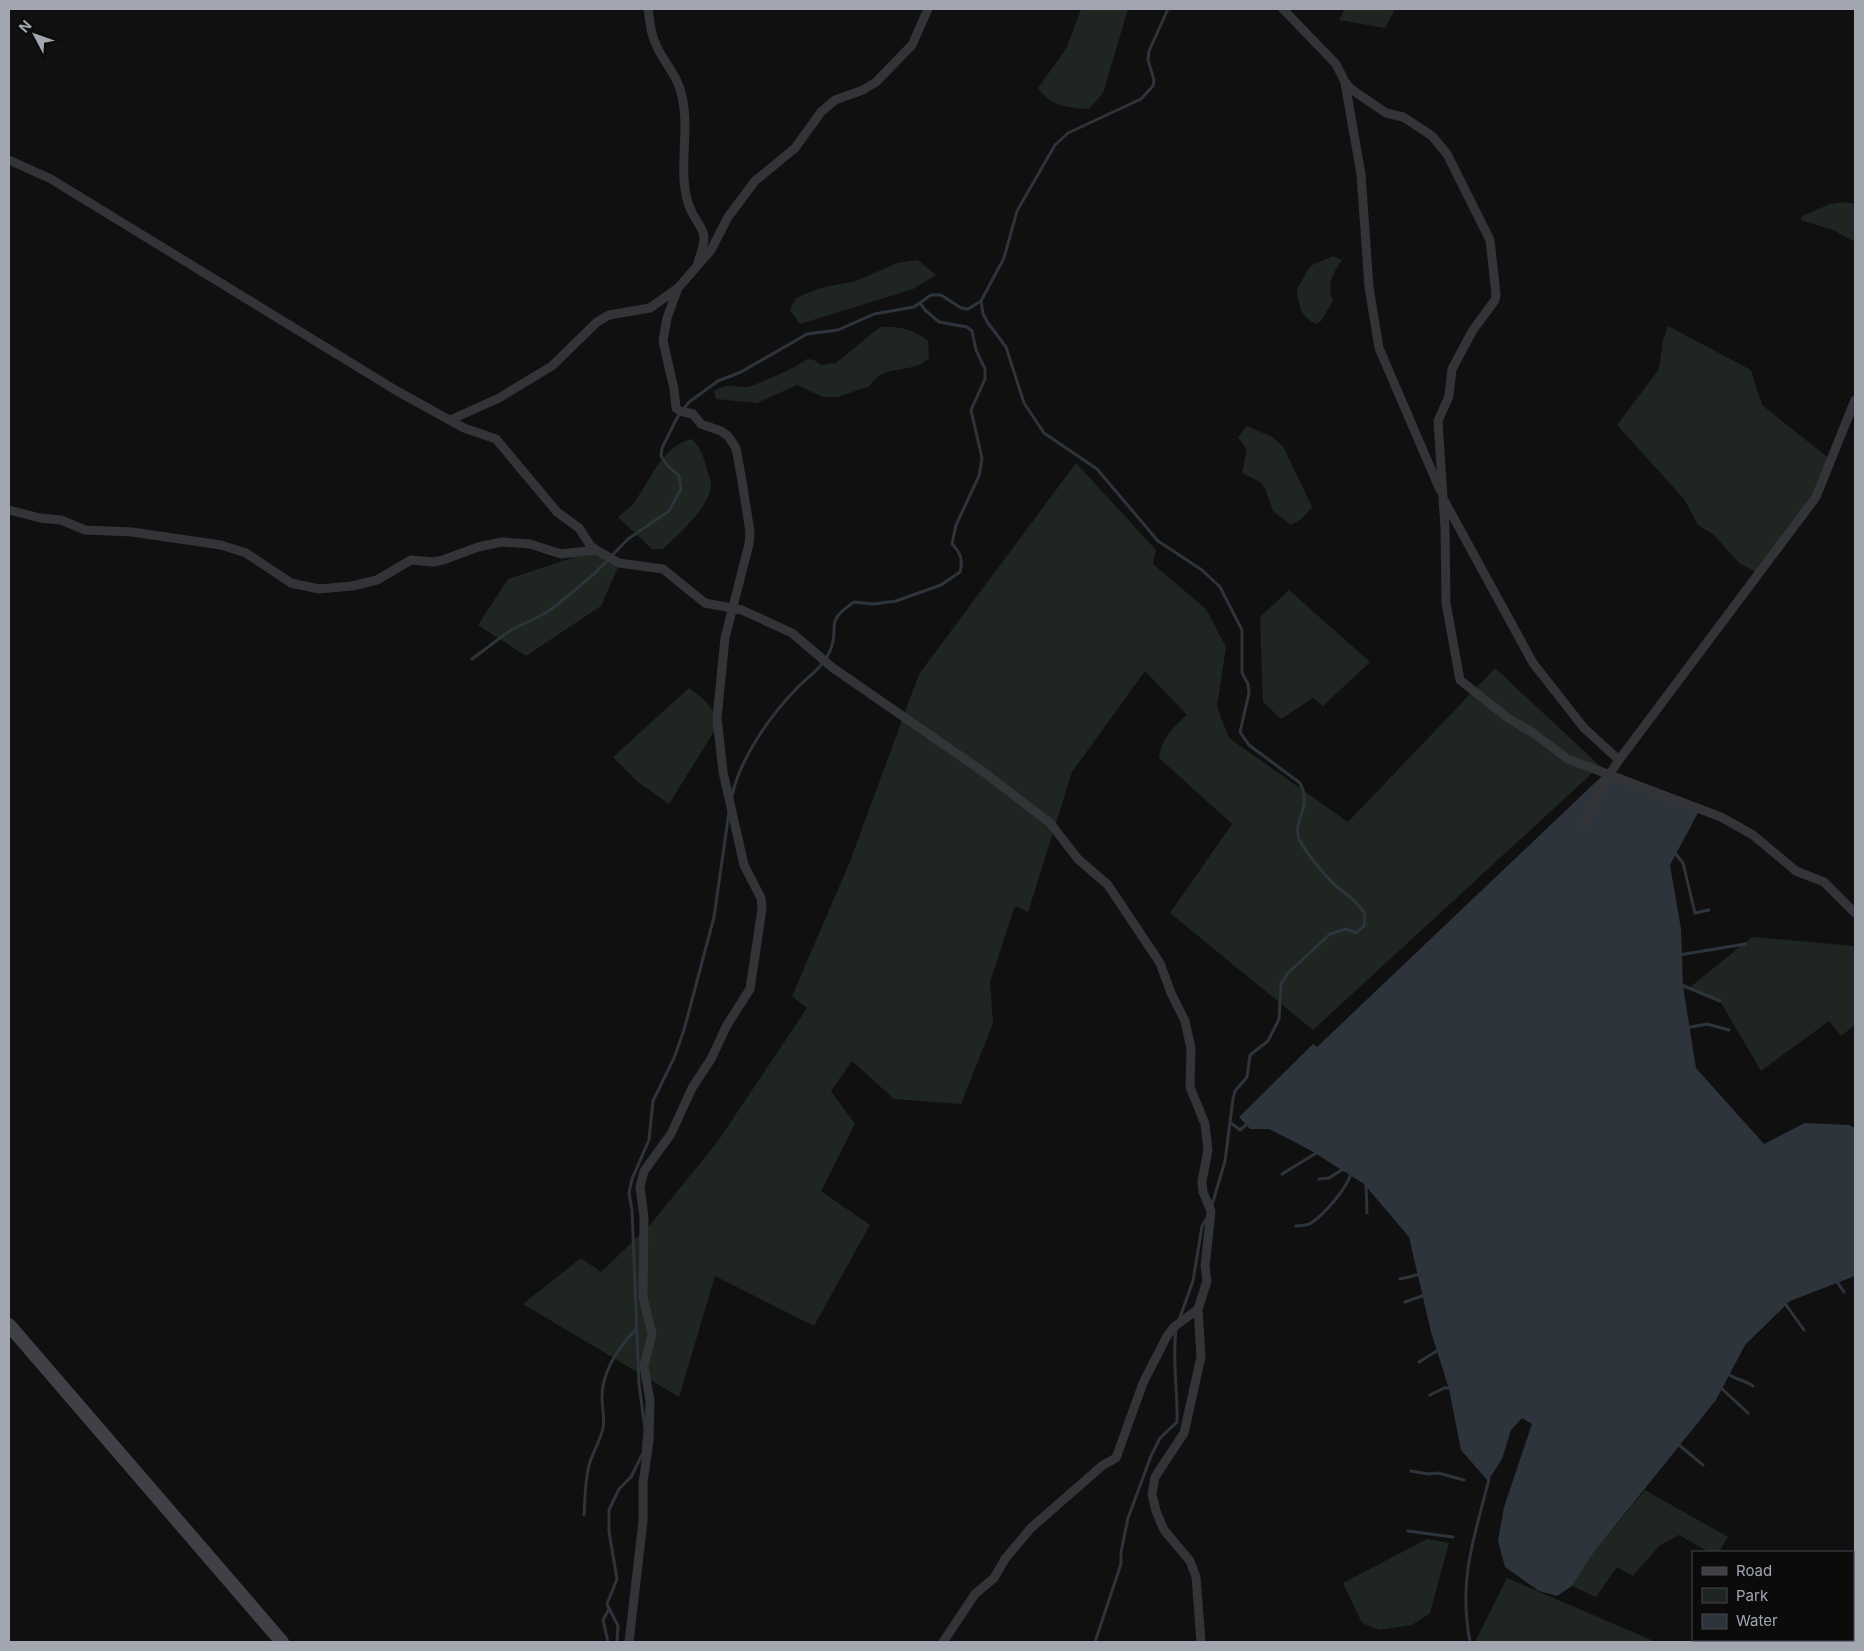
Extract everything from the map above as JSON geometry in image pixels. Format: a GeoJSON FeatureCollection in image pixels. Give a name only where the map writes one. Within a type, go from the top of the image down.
{"type":"FeatureCollection","features":[{"type":"Feature","properties":{"kind":"street"},"geometry":{"type":"LineString","coordinates":[[648,9],[655,43],[676,80],[684,106],[685,140],[683,161],[688,203],[706,234],[705,244],[696,267]]}},
{"type":"Feature","properties":{"kind":"street"},"geometry":{"type":"LineString","coordinates":[[450,420],[499,398],[552,366],[596,322],[608,315],[650,308],[678,288],[711,250],[728,217],[755,181],[795,148],[821,112],[835,100],[863,90],[876,82],[912,45],[928,9]]}},
{"type":"Feature","properties":{"kind":"street"},"geometry":{"type":"LineString","coordinates":[[1283,9],[1336,64],[1345,82],[1351,89],[1386,113],[1403,117],[1432,136],[1447,154],[1483,223],[1493,250],[1495,300],[1473,330],[1452,369],[1449,380],[1449,396],[1438,421],[1443,498],[1446,603],[1460,680],[1508,718],[1533,733],[1568,759],[1721,817],[1742,827],[1796,871],[1824,882],[1855,913]]}},
{"type":"Feature","properties":{"kind":"street"},"geometry":{"type":"LineString","coordinates":[[1345,82],[1361,174],[1369,287],[1379,348],[1443,498],[1533,662],[1584,728],[1619,760]]}},
{"type":"Feature","properties":{"kind":"street"},"geometry":{"type":"LineString","coordinates":[[9,160],[51,179],[397,391],[450,420],[496,439],[557,512],[580,528],[590,545],[596,550],[619,563],[663,569],[705,603],[768,620],[792,634],[833,668],[984,774],[1050,823],[1078,859],[1108,885],[1160,963],[1170,993],[1185,1022],[1191,1048],[1190,1087],[1205,1124],[1208,1150],[1202,1181],[1203,1192],[1211,1211],[1205,1266],[1207,1282],[1198,1309],[1201,1357],[1184,1433],[1155,1477],[1152,1494],[1156,1511],[1164,1530],[1190,1561],[1196,1577],[1201,1642]]}},
{"type":"Feature","properties":{"kind":"street"},"geometry":{"type":"LineString","coordinates":[[629,1642],[643,1521],[643,1483],[649,1441],[650,1401],[644,1366],[652,1334],[643,1297],[644,1217],[640,1187],[644,1170],[671,1134],[692,1088],[711,1059],[727,1025],[750,989],[762,909],[761,898],[744,865],[723,772],[717,718],[725,638],[750,532],[736,448],[728,436],[721,431],[701,424],[693,414],[676,408],[674,389],[663,341],[667,318],[678,288]]}},
{"type":"Feature","properties":{"kind":"street"},"geometry":{"type":"LineString","coordinates":[[1584,827],[1599,790],[1609,774],[1816,497],[1855,400]]}},
{"type":"Feature","properties":{"kind":"street"},"geometry":{"type":"LineString","coordinates":[[9,510],[40,518],[61,520],[85,530],[132,532],[221,545],[246,554],[291,583],[319,589],[352,586],[378,580],[411,560],[433,562],[478,547],[502,542],[530,544],[561,554],[596,550]]}},
{"type":"Feature","properties":{"kind":"street"},"geometry":{"type":"LineString","coordinates":[[944,1642],[975,1594],[994,1578],[1005,1559],[1032,1528],[1103,1465],[1116,1458],[1143,1383],[1167,1336],[1174,1327],[1198,1309]]}},
{"type":"Feature","properties":{"kind":"street"},"geometry":{"type":"LineString","coordinates":[[9,1325],[282,1642]]}},
{"type":"Feature","properties":{"kind":"green space"},"geometry":{"type":"Polygon","coordinates":[[[1081,9],[1128,9],[1103,93],[1089,109],[1060,105],[1048,99],[1038,88],[1066,49],[1081,9]]]}},
{"type":"Feature","properties":{"kind":"green space"},"geometry":{"type":"Polygon","coordinates":[[[1345,9],[1395,9],[1385,28],[1339,20],[1345,9]]]}},
{"type":"Feature","properties":{"kind":"green space"},"geometry":{"type":"Polygon","coordinates":[[[1846,202],[1855,204],[1855,242],[1833,230],[1801,220],[1802,216],[1830,204],[1846,202]]]}},
{"type":"Feature","properties":{"kind":"green space"},"geometry":{"type":"Polygon","coordinates":[[[1333,256],[1342,260],[1330,284],[1333,301],[1321,321],[1316,324],[1307,318],[1301,310],[1297,289],[1310,266],[1333,256]]]}},
{"type":"Feature","properties":{"kind":"green space"},"geometry":{"type":"Polygon","coordinates":[[[918,260],[936,275],[913,289],[800,324],[790,310],[796,298],[820,288],[856,281],[897,263],[918,260]]]}},
{"type":"Feature","properties":{"kind":"green space"},"geometry":{"type":"Polygon","coordinates":[[[1668,326],[1751,370],[1762,405],[1831,460],[1816,497],[1758,573],[1739,563],[1714,535],[1698,525],[1684,499],[1617,425],[1659,369],[1663,340],[1668,326]]]}},
{"type":"Feature","properties":{"kind":"green space"},"geometry":{"type":"Polygon","coordinates":[[[880,327],[906,329],[922,337],[928,341],[929,358],[915,366],[882,374],[870,386],[838,397],[823,397],[797,385],[757,403],[716,399],[714,391],[720,388],[725,386],[751,386],[772,378],[807,359],[814,360],[821,365],[836,363],[880,327]]]}},
{"type":"Feature","properties":{"kind":"green space"},"geometry":{"type":"Polygon","coordinates":[[[1247,426],[1272,437],[1283,446],[1312,507],[1303,518],[1291,525],[1273,511],[1265,488],[1260,482],[1242,473],[1247,450],[1238,437],[1247,426]]]}},
{"type":"Feature","properties":{"kind":"green space"},"geometry":{"type":"Polygon","coordinates":[[[692,439],[705,461],[711,483],[710,493],[700,511],[663,549],[652,549],[618,517],[633,503],[665,456],[673,448],[692,439]]]}},
{"type":"Feature","properties":{"kind":"green space"},"geometry":{"type":"Polygon","coordinates":[[[1076,463],[1156,550],[1153,564],[1206,609],[1226,647],[1217,707],[1229,738],[1348,822],[1495,668],[1600,766],[1313,1030],[1170,913],[1232,824],[1159,758],[1160,751],[1168,734],[1187,715],[1145,671],[1072,772],[1028,912],[1015,906],[990,982],[993,1023],[961,1104],[894,1099],[852,1061],[831,1091],[855,1124],[821,1191],[870,1225],[814,1326],[715,1276],[679,1397],[523,1304],[581,1258],[601,1272],[650,1225],[718,1141],[807,1008],[792,996],[849,864],[919,674],[1076,463]]]}},
{"type":"Feature","properties":{"kind":"green space"},"geometry":{"type":"Polygon","coordinates":[[[596,550],[619,565],[601,606],[526,656],[478,625],[508,579],[596,550]]]}},
{"type":"Feature","properties":{"kind":"green space"},"geometry":{"type":"Polygon","coordinates":[[[1289,590],[1370,662],[1323,706],[1313,698],[1281,719],[1263,702],[1260,617],[1289,590]]]}},
{"type":"Feature","properties":{"kind":"green space"},"geometry":{"type":"Polygon","coordinates":[[[689,688],[703,699],[711,709],[718,725],[669,804],[638,782],[613,757],[689,688]]]}},
{"type":"Feature","properties":{"kind":"green space"},"geometry":{"type":"Polygon","coordinates":[[[1752,937],[1855,946],[1855,1025],[1841,1036],[1829,1021],[1761,1071],[1720,1001],[1689,988],[1752,937]]]}},
{"type":"Feature","properties":{"kind":"green space"},"geometry":{"type":"Polygon","coordinates":[[[1645,1490],[1728,1537],[1720,1551],[1707,1551],[1679,1535],[1660,1545],[1633,1576],[1617,1567],[1596,1597],[1572,1586],[1594,1552],[1645,1490]]]}},
{"type":"Feature","properties":{"kind":"green space"},"geometry":{"type":"Polygon","coordinates":[[[1427,1539],[1449,1543],[1430,1613],[1412,1625],[1379,1630],[1362,1623],[1343,1583],[1427,1539]]]}},
{"type":"Feature","properties":{"kind":"green space"},"geometry":{"type":"Polygon","coordinates":[[[1507,1578],[1656,1642],[1475,1642],[1507,1578]]]}},
{"type":"Feature","properties":{"kind":"water"},"geometry":{"type":"Polygon","coordinates":[[[1603,775],[1699,811],[1670,865],[1681,929],[1683,986],[1696,1068],[1764,1144],[1805,1123],[1849,1125],[1855,1128],[1855,1276],[1790,1301],[1745,1345],[1716,1400],[1594,1552],[1572,1586],[1557,1596],[1539,1591],[1505,1567],[1498,1541],[1504,1507],[1532,1424],[1522,1418],[1511,1430],[1502,1459],[1488,1481],[1461,1450],[1449,1389],[1431,1332],[1409,1237],[1364,1184],[1310,1150],[1269,1129],[1250,1129],[1239,1117],[1313,1044],[1317,1047],[1603,775]]]}},
{"type":"Feature","properties":{"kind":"waterway"},"geometry":{"type":"LineString","coordinates":[[472,659],[511,630],[544,614],[557,605],[594,574],[628,539],[669,511],[681,489],[679,476],[667,465],[661,456],[662,448],[677,418],[689,402],[718,381],[741,372],[807,334],[838,330],[874,314],[914,307],[931,295],[941,295],[961,308],[968,309],[981,301],[1004,258],[1017,211],[1055,145],[1068,133],[1141,99],[1153,86],[1154,80],[1148,60],[1149,51],[1168,9]]}},
{"type":"Feature","properties":{"kind":"waterway"},"geometry":{"type":"LineString","coordinates":[[981,301],[983,314],[1006,347],[1024,403],[1044,433],[1097,469],[1158,541],[1202,570],[1220,587],[1242,630],[1242,673],[1248,684],[1249,693],[1240,732],[1249,745],[1300,783],[1304,807],[1298,826],[1299,839],[1322,871],[1337,887],[1356,902],[1365,914],[1364,926],[1356,933],[1346,929],[1330,934],[1288,973],[1281,984],[1279,1019],[1268,1041],[1250,1055],[1247,1077],[1235,1091],[1225,1161],[1212,1205]]}},
{"type":"Feature","properties":{"kind":"waterway"},"geometry":{"type":"LineString","coordinates":[[732,796],[742,767],[757,738],[787,699],[820,666],[830,651],[833,642],[835,620],[844,609],[854,602],[873,604],[896,601],[941,585],[960,572],[960,557],[952,544],[956,525],[979,476],[982,458],[971,410],[985,379],[985,369],[976,350],[972,331],[967,327],[939,322],[920,303]]}},
{"type":"Feature","properties":{"kind":"waterway"},"geometry":{"type":"LineString","coordinates":[[617,1642],[618,1626],[607,1604],[617,1579],[609,1532],[609,1510],[619,1489],[631,1477],[643,1453],[645,1429],[639,1384],[632,1210],[629,1193],[632,1179],[649,1140],[653,1101],[674,1058],[684,1030],[714,917],[729,812]]}},
{"type":"Feature","properties":{"kind":"waterway"},"geometry":{"type":"LineString","coordinates":[[1674,852],[1683,863],[1695,913],[1709,910]]}},
{"type":"Feature","properties":{"kind":"waterway"},"geometry":{"type":"LineString","coordinates":[[1679,955],[1745,944]]}},
{"type":"Feature","properties":{"kind":"waterway"},"geometry":{"type":"LineString","coordinates":[[1679,984],[1720,1001]]}},
{"type":"Feature","properties":{"kind":"waterway"},"geometry":{"type":"LineString","coordinates":[[1686,1028],[1707,1024],[1729,1030]]}},
{"type":"Feature","properties":{"kind":"waterway"},"geometry":{"type":"LineString","coordinates":[[1231,1123],[1240,1130],[1246,1125]]}},
{"type":"Feature","properties":{"kind":"waterway"},"geometry":{"type":"LineString","coordinates":[[1282,1174],[1318,1152]]}},
{"type":"Feature","properties":{"kind":"waterway"},"geometry":{"type":"LineString","coordinates":[[1319,1179],[1329,1178],[1343,1169]]}},
{"type":"Feature","properties":{"kind":"waterway"},"geometry":{"type":"LineString","coordinates":[[1296,1226],[1309,1224],[1322,1214],[1345,1186],[1351,1173]]}},
{"type":"Feature","properties":{"kind":"waterway"},"geometry":{"type":"LineString","coordinates":[[1366,1184],[1367,1213]]}},
{"type":"Feature","properties":{"kind":"waterway"},"geometry":{"type":"LineString","coordinates":[[1179,1320],[1193,1281],[1202,1226],[1207,1218]]}},
{"type":"Feature","properties":{"kind":"waterway"},"geometry":{"type":"LineString","coordinates":[[1400,1279],[1421,1274]]}},
{"type":"Feature","properties":{"kind":"waterway"},"geometry":{"type":"LineString","coordinates":[[1836,1280],[1844,1292]]}},
{"type":"Feature","properties":{"kind":"waterway"},"geometry":{"type":"LineString","coordinates":[[1405,1302],[1425,1295]]}},
{"type":"Feature","properties":{"kind":"waterway"},"geometry":{"type":"LineString","coordinates":[[1784,1302],[1804,1330]]}},
{"type":"Feature","properties":{"kind":"waterway"},"geometry":{"type":"LineString","coordinates":[[584,1515],[588,1471],[603,1428],[602,1397],[605,1378],[618,1352],[636,1329]]}},
{"type":"Feature","properties":{"kind":"waterway"},"geometry":{"type":"LineString","coordinates":[[1095,1642],[1121,1564],[1121,1552],[1128,1518],[1151,1456],[1160,1438],[1177,1422],[1176,1330]]}},
{"type":"Feature","properties":{"kind":"waterway"},"geometry":{"type":"LineString","coordinates":[[1419,1362],[1440,1349]]}},
{"type":"Feature","properties":{"kind":"waterway"},"geometry":{"type":"LineString","coordinates":[[1728,1374],[1753,1386]]}},
{"type":"Feature","properties":{"kind":"waterway"},"geometry":{"type":"LineString","coordinates":[[1719,1386],[1748,1413]]}},
{"type":"Feature","properties":{"kind":"waterway"},"geometry":{"type":"LineString","coordinates":[[1430,1395],[1444,1388],[1453,1388]]}},
{"type":"Feature","properties":{"kind":"waterway"},"geometry":{"type":"LineString","coordinates":[[1679,1445],[1703,1465]]}},
{"type":"Feature","properties":{"kind":"waterway"},"geometry":{"type":"LineString","coordinates":[[1411,1471],[1428,1474],[1438,1473],[1464,1480]]}},
{"type":"Feature","properties":{"kind":"waterway"},"geometry":{"type":"LineString","coordinates":[[1470,1642],[1466,1598],[1469,1559],[1489,1479]]}},
{"type":"Feature","properties":{"kind":"waterway"},"geometry":{"type":"LineString","coordinates":[[1408,1531],[1453,1537]]}},
{"type":"Feature","properties":{"kind":"waterway"},"geometry":{"type":"LineString","coordinates":[[608,1642],[603,1620],[609,1609]]}}]}
